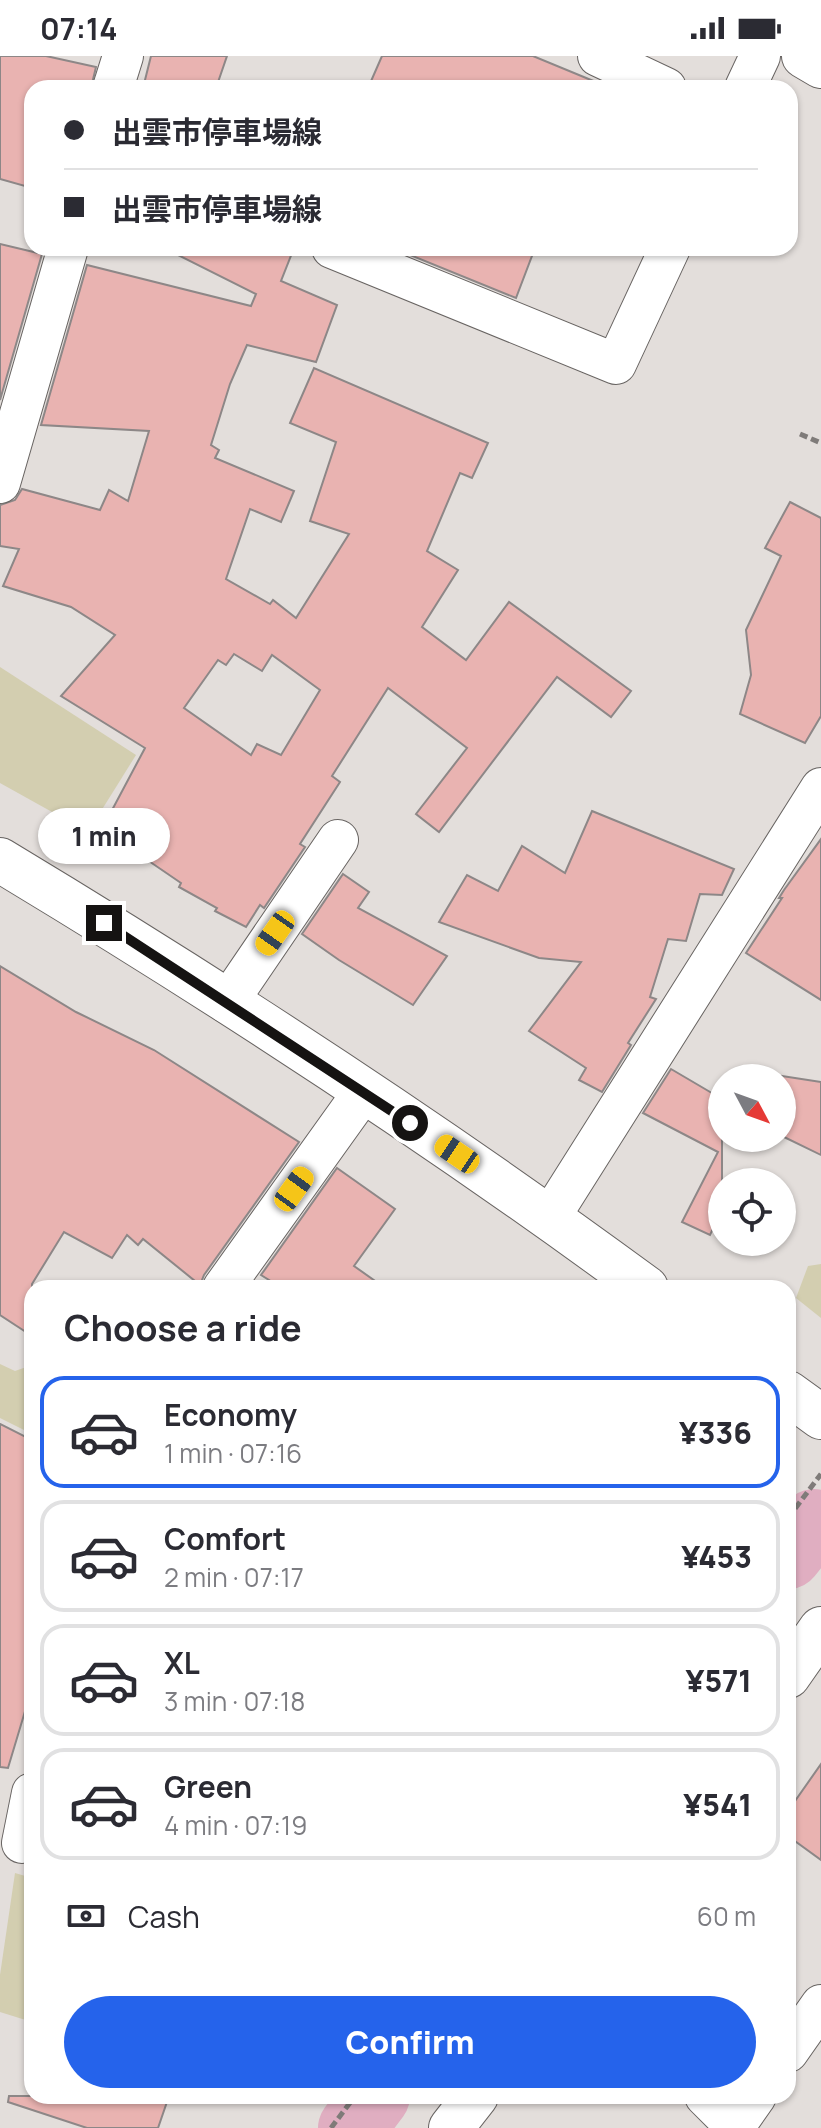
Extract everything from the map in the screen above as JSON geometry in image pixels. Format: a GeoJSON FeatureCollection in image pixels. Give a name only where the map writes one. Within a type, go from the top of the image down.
{"type":"FeatureCollection","features":[{"type":"Feature","properties":{"kind":"main road"},"geometry":{"type":"LineString","coordinates":[[804,56],[821,66]]}},
{"type":"Feature","properties":{"kind":"main road"},"geometry":{"type":"LineString","coordinates":[[0,860],[104,923],[364,1091],[550,1217],[635,1280]]}},
{"type":"Feature","properties":{"kind":"main road"},"geometry":{"type":"LineString","coordinates":[[796,1399],[821,1417]]}},
{"type":"Feature","properties":{"kind":"main road"},"geometry":{"type":"LineString","coordinates":[[796,1665],[821,1629]]}},
{"type":"Feature","properties":{"kind":"main road"},"geometry":{"type":"LineString","coordinates":[[451,2128],[470,2104]]}},
{"type":"Feature","properties":{"kind":"street"},"geometry":{"type":"LineString","coordinates":[[116,80],[123,56]]}},
{"type":"Feature","properties":{"kind":"street"},"geometry":{"type":"LineString","coordinates":[[598,56],[649,80]]}},
{"type":"Feature","properties":{"kind":"street"},"geometry":{"type":"LineString","coordinates":[[749,80],[760,56]]}},
{"type":"Feature","properties":{"kind":"street"},"geometry":{"type":"LineString","coordinates":[[0,483],[66,256]]}},
{"type":"Feature","properties":{"kind":"street"},"geometry":{"type":"LineString","coordinates":[[352,256],[616,364],[666,256]]}},
{"type":"Feature","properties":{"kind":"street"},"geometry":{"type":"LineString","coordinates":[[550,1217],[821,788]]}},
{"type":"Feature","properties":{"kind":"street"},"geometry":{"type":"LineString","coordinates":[[227,1003],[338,840]]}},
{"type":"Feature","properties":{"kind":"street"},"geometry":{"type":"LineString","coordinates":[[229,1280],[364,1091]]}},
{"type":"Feature","properties":{"kind":"street"},"geometry":{"type":"LineString","coordinates":[[18,1843],[24,1822]]}},
{"type":"Feature","properties":{"kind":"street"},"geometry":{"type":"LineString","coordinates":[[796,2041],[821,2005]]}},
{"type":"Feature","properties":{"kind":"street"},"geometry":{"type":"LineString","coordinates":[[719,2104],[743,2117]]}},
{"type":"Feature","properties":{"kind":"path"},"geometry":{"type":"LineString","coordinates":[[800,434],[821,443]]}},
{"type":"Feature","properties":{"kind":"path"},"geometry":{"type":"LineString","coordinates":[[796,1507],[821,1474]]}},
{"type":"Feature","properties":{"kind":"path"},"geometry":{"type":"LineString","coordinates":[[331,2128],[349,2104]]}},
{"type":"Feature","properties":{"kind":"shaded area"},"geometry":{"type":"Polygon","coordinates":[[[0,667],[136,755],[88,832],[0,783],[0,667]]]}},
{"type":"Feature","properties":{"kind":"shaded area"},"geometry":{"type":"Polygon","coordinates":[[[821,1264],[821,1318],[796,1298],[808,1266],[821,1264]]]}},
{"type":"Feature","properties":{"kind":"shaded area"},"geometry":{"type":"Polygon","coordinates":[[[0,1364],[15,1371],[24,1368],[24,1430],[0,1418],[0,1364]]]}},
{"type":"Feature","properties":{"kind":"shaded area"},"geometry":{"type":"Polygon","coordinates":[[[15,1873],[24,1876],[24,2020],[0,2012],[0,1975],[15,1873]]]}},
{"type":"Feature","properties":{"kind":"building"},"geometry":{"type":"Polygon","coordinates":[[[0,56],[46,56],[96,67],[93,80],[24,80],[24,186],[0,179],[0,56]]]}},
{"type":"Feature","properties":{"kind":"building"},"geometry":{"type":"Polygon","coordinates":[[[151,56],[227,56],[219,80],[145,80],[151,56]]]}},
{"type":"Feature","properties":{"kind":"building"},"geometry":{"type":"Polygon","coordinates":[[[382,56],[533,56],[591,80],[372,80],[382,56]]]}},
{"type":"Feature","properties":{"kind":"building"},"geometry":{"type":"Polygon","coordinates":[[[0,244],[24,250],[24,256],[41,256],[0,400],[0,244]]]}},
{"type":"Feature","properties":{"kind":"building"},"geometry":{"type":"Polygon","coordinates":[[[180,256],[291,256],[281,281],[337,305],[316,362],[247,345],[230,384],[211,445],[219,450],[215,458],[294,491],[281,522],[250,509],[226,579],[270,604],[273,600],[296,618],[349,534],[310,521],[336,442],[290,423],[314,368],[488,443],[472,478],[460,473],[427,551],[458,570],[422,627],[466,660],[509,602],[631,691],[611,717],[557,677],[439,832],[416,814],[467,748],[388,688],[332,776],[340,782],[300,844],[305,847],[264,908],[260,905],[246,927],[179,887],[181,883],[102,829],[145,748],[61,696],[115,635],[71,607],[3,586],[19,549],[0,546],[0,505],[15,500],[22,489],[100,510],[109,490],[128,501],[149,431],[41,425],[87,265],[251,306],[256,294],[180,256]],[[234,654],[226,665],[218,660],[184,708],[251,755],[257,744],[281,755],[320,690],[272,655],[262,671],[234,654]]]}},
{"type":"Feature","properties":{"kind":"building"},"geometry":{"type":"Polygon","coordinates":[[[413,256],[532,256],[516,298],[413,256]]]}},
{"type":"Feature","properties":{"kind":"building"},"geometry":{"type":"Polygon","coordinates":[[[790,502],[821,518],[821,716],[805,743],[740,714],[751,675],[746,630],[781,556],[765,548],[790,502]]]}},
{"type":"Feature","properties":{"kind":"building"},"geometry":{"type":"Polygon","coordinates":[[[592,811],[734,869],[722,895],[700,894],[686,941],[668,939],[650,997],[656,999],[602,1092],[579,1080],[586,1068],[529,1031],[581,962],[539,958],[439,922],[467,875],[498,891],[522,846],[565,873],[592,811]]]}},
{"type":"Feature","properties":{"kind":"building"},"geometry":{"type":"Polygon","coordinates":[[[821,839],[821,1000],[746,953],[782,898],[779,898],[784,890],[821,839]]]}},
{"type":"Feature","properties":{"kind":"building"},"geometry":{"type":"Polygon","coordinates":[[[343,874],[369,892],[358,908],[447,956],[413,1005],[302,934],[343,874]]]}},
{"type":"Feature","properties":{"kind":"building"},"geometry":{"type":"Polygon","coordinates":[[[0,966],[76,1012],[154,1050],[299,1142],[202,1280],[194,1280],[143,1239],[138,1245],[127,1235],[112,1258],[64,1232],[34,1280],[24,1280],[24,1331],[0,1315],[0,966]]]}},
{"type":"Feature","properties":{"kind":"building"},"geometry":{"type":"Polygon","coordinates":[[[671,1069],[708,1091],[708,1147],[643,1113],[671,1069]]]}},
{"type":"Feature","properties":{"kind":"building"},"geometry":{"type":"Polygon","coordinates":[[[796,1078],[821,1082],[821,1155],[796,1143],[796,1078]]]}},
{"type":"Feature","properties":{"kind":"building"},"geometry":{"type":"Polygon","coordinates":[[[718,1152],[722,1152],[722,1168],[710,1168],[718,1152]]]}},
{"type":"Feature","properties":{"kind":"building"},"geometry":{"type":"Polygon","coordinates":[[[337,1168],[395,1209],[354,1266],[374,1280],[269,1280],[261,1275],[337,1168]]]}},
{"type":"Feature","properties":{"kind":"building"},"geometry":{"type":"Polygon","coordinates":[[[708,1171],[708,1234],[682,1222],[708,1171]]]}},
{"type":"Feature","properties":{"kind":"building"},"geometry":{"type":"Polygon","coordinates":[[[0,1424],[24,1436],[24,1715],[8,1768],[0,1767],[0,1424]]]}},
{"type":"Feature","properties":{"kind":"building"},"geometry":{"type":"Polygon","coordinates":[[[821,1764],[821,1860],[796,1842],[796,1800],[821,1764]]]}},
{"type":"Feature","properties":{"kind":"building"},"geometry":{"type":"Polygon","coordinates":[[[9,2096],[24,2096],[24,2104],[166,2104],[158,2128],[87,2128],[8,2102],[9,2096]]]}},
{"type":"Feature","properties":{"kind":"waterway"},"geometry":{"type":"LineString","coordinates":[[796,1545],[814,1523]]}},
{"type":"Feature","properties":{"kind":"waterway"},"geometry":{"type":"LineString","coordinates":[[352,2128],[370,2104]]}},
{"type":"Feature","properties":{"kind":"route"},"geometry":{"type":"LineString","coordinates":[[104,923],[410,1123]]}}]}
